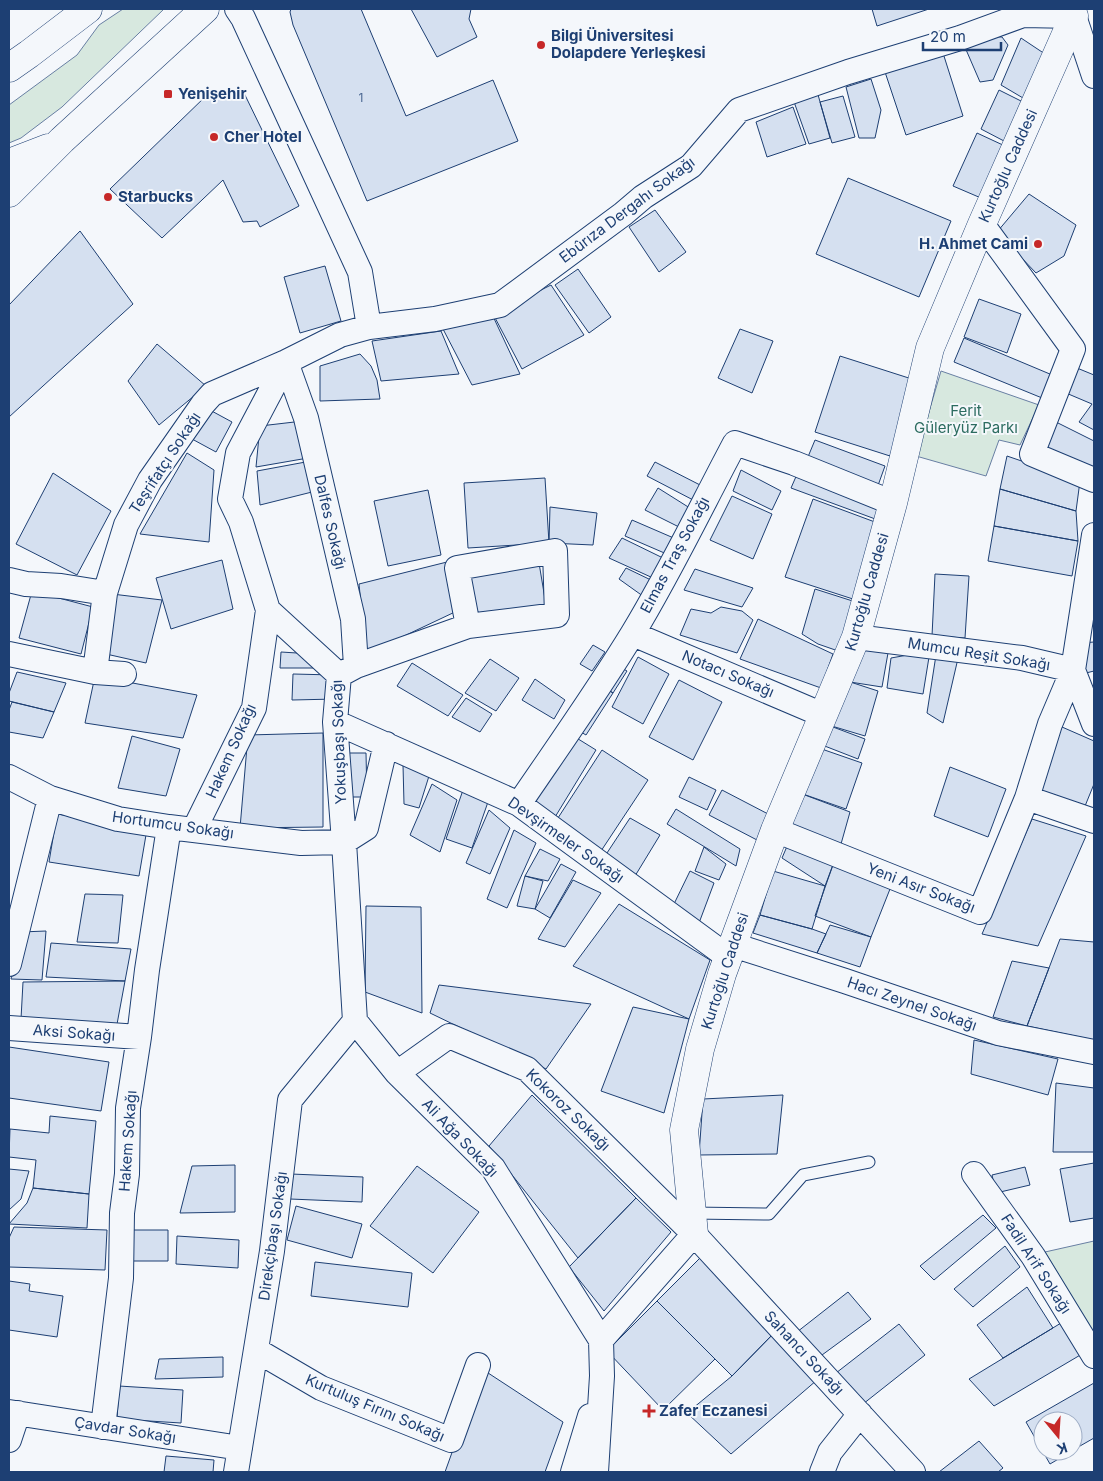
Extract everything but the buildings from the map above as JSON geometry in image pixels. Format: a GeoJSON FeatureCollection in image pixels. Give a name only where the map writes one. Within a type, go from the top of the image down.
{"type":"FeatureCollection","features":[{"type":"Feature","properties":{"kind":"street"},"geometry":{"type":"LineString","coordinates":[[9,76],[19,61],[88,9]]}},
{"type":"Feature","properties":{"kind":"street"},"geometry":{"type":"LineString","coordinates":[[9,193],[62,140],[205,9]]}},
{"type":"Feature","properties":{"kind":"street"},"geometry":{"type":"LineString","coordinates":[[238,9],[360,272],[369,327]]}},
{"type":"Feature","properties":{"kind":"street"},"geometry":{"type":"LineString","coordinates":[[1075,12],[1094,76]]}},
{"type":"Feature","properties":{"kind":"street","name":"Ebûrıza Dergahı Sokağı"},"geometry":{"type":"LineString","coordinates":[[286,362],[340,335],[369,327],[435,319],[500,305],[623,214],[643,197],[691,166],[739,110],[848,72],[960,38],[1023,15],[1075,12]]}},
{"type":"Feature","properties":{"kind":"street","name":"Kurtoğlu Caddesi"},"geometry":{"type":"LineString","coordinates":[[693,1224],[684,1130],[700,1049],[730,951],[775,830],[856,636],[893,503],[930,348],[1075,12]]}},
{"type":"Feature","properties":{"kind":"street"},"geometry":{"type":"LineString","coordinates":[[9,163],[43,151],[62,140]]}},
{"type":"Feature","properties":{"kind":"street"},"geometry":{"type":"LineString","coordinates":[[982,224],[1073,349],[1032,454],[1094,480]]}},
{"type":"Feature","properties":{"kind":"street"},"geometry":{"type":"LineString","coordinates":[[268,610],[241,522],[230,499],[238,453],[286,362]]}},
{"type":"Feature","properties":{"kind":"street","name":"Teşrifatçı Sokağı"},"geometry":{"type":"LineString","coordinates":[[95,672],[105,593],[126,525],[150,480],[212,394],[286,362]]}},
{"type":"Feature","properties":{"kind":"street","name":"Dalfes Sokağı"},"geometry":{"type":"LineString","coordinates":[[286,362],[306,418],[353,619],[348,670]]}},
{"type":"Feature","properties":{"kind":"street","name":"Elmas Traş Sokağı"},"geometry":{"type":"LineString","coordinates":[[519,804],[633,634],[681,549],[702,505],[736,443],[794,463],[893,503]]}},
{"type":"Feature","properties":{"kind":"street","name":"Yeni Asır Sokağı"},"geometry":{"type":"LineString","coordinates":[[775,830],[980,912],[1027,798],[1050,724],[1073,670],[1094,535]]}},
{"type":"Feature","properties":{"kind":"street"},"geometry":{"type":"LineString","coordinates":[[348,670],[468,626],[557,615],[556,551],[457,568],[468,626]]}},
{"type":"Feature","properties":{"kind":"street"},"geometry":{"type":"LineString","coordinates":[[9,580],[26,584],[61,586],[105,593]]}},
{"type":"Feature","properties":{"kind":"street","name":"Yokuşbaşı Sokağı"},"geometry":{"type":"LineString","coordinates":[[268,610],[348,670],[335,722],[355,1022]]}},
{"type":"Feature","properties":{"kind":"street","name":"Hakem Sokağı"},"geometry":{"type":"LineString","coordinates":[[194,830],[254,708],[268,610]]}},
{"type":"Feature","properties":{"kind":"street","name":"Notacı Sokağı"},"geometry":{"type":"LineString","coordinates":[[633,634],[823,715]]}},
{"type":"Feature","properties":{"kind":"street","name":"Mumcu Reşit Sokağı"},"geometry":{"type":"LineString","coordinates":[[856,636],[1022,658],[1073,670]]}},
{"type":"Feature","properties":{"kind":"street"},"geometry":{"type":"LineString","coordinates":[[9,654],[95,672],[124,674]]}},
{"type":"Feature","properties":{"kind":"street"},"geometry":{"type":"LineString","coordinates":[[1073,670],[1094,724]]}},
{"type":"Feature","properties":{"kind":"street","name":"Devşirmeler Sokağı"},"geometry":{"type":"LineString","coordinates":[[335,722],[519,804],[730,951]]}},
{"type":"Feature","properties":{"kind":"street","name":"Yokuşbaşı Sokağı"},"geometry":{"type":"LineString","coordinates":[[344,842],[366,828],[386,744]]}},
{"type":"Feature","properties":{"kind":"street","name":"Hortumcu Sokağı"},"geometry":{"type":"LineString","coordinates":[[9,777],[50,798],[118,820],[301,843],[344,842]]}},
{"type":"Feature","properties":{"kind":"street"},"geometry":{"type":"LineString","coordinates":[[9,964],[50,798]]}},
{"type":"Feature","properties":{"kind":"street"},"geometry":{"type":"LineString","coordinates":[[1027,798],[1094,821]]}},
{"type":"Feature","properties":{"kind":"street","name":"Hakem Sokağı"},"geometry":{"type":"LineString","coordinates":[[103,1427],[121,1278],[122,1213],[127,1174],[128,1108],[169,827]]}},
{"type":"Feature","properties":{"kind":"street","name":"Hacı Zeynel Sokağı"},"geometry":{"type":"LineString","coordinates":[[730,951],[845,981],[998,1033],[1094,1052]]}},
{"type":"Feature","properties":{"kind":"street","name":"Ali Ağa Sokağı"},"geometry":{"type":"LineString","coordinates":[[355,1022],[397,1073],[493,1168],[601,1340]]}},
{"type":"Feature","properties":{"kind":"street","name":"Direkçibaşı Sokağı"},"geometry":{"type":"LineString","coordinates":[[236,1472],[272,1251],[290,1100],[355,1022]]}},
{"type":"Feature","properties":{"kind":"street","name":"Aksi Sokağı"},"geometry":{"type":"LineString","coordinates":[[9,1028],[139,1037]]}},
{"type":"Feature","properties":{"kind":"street","name":"Kokoroz Sokağı"},"geometry":{"type":"LineString","coordinates":[[397,1073],[449,1036],[527,1069],[693,1224]]}},
{"type":"Feature","properties":{"kind":"street","name":"Fadil Arif Sokağı"},"geometry":{"type":"LineString","coordinates":[[974,1174],[1033,1256],[1094,1356]]}},
{"type":"Feature","properties":{"kind":"street"},"geometry":{"type":"LineString","coordinates":[[596,1472],[602,1376],[601,1340],[693,1224]]}},
{"type":"Feature","properties":{"kind":"street","name":"Sahancı Sokağı"},"geometry":{"type":"LineString","coordinates":[[693,1224],[913,1472]]}},
{"type":"Feature","properties":{"kind":"street","name":"Kurtuluş Fırını Sokağı"},"geometry":{"type":"LineString","coordinates":[[256,1350],[321,1388],[451,1440],[478,1365]]}},
{"type":"Feature","properties":{"kind":"street"},"geometry":{"type":"LineString","coordinates":[[573,1472],[602,1376]]}},
{"type":"Feature","properties":{"kind":"street"},"geometry":{"type":"LineString","coordinates":[[9,1440],[14,1413]]}},
{"type":"Feature","properties":{"kind":"street","name":"Çavdar Sokağı"},"geometry":{"type":"LineString","coordinates":[[14,1413],[240,1448]]}},
{"type":"Feature","properties":{"kind":"street"},"geometry":{"type":"LineString","coordinates":[[822,1472],[830,1452],[860,1414]]}},
{"type":"Feature","properties":{"kind":"lane"},"geometry":{"type":"LineString","coordinates":[[693,1224],[769,1214],[803,1175],[869,1162]]}},
{"type":"Feature","properties":{"kind":"green space"},"geometry":{"type":"Polygon","coordinates":[[[123,9],[164,9],[62,107],[21,138],[9,143],[9,105],[77,55],[99,25],[123,9]]]}},
{"type":"Feature","properties":{"kind":"green space","name":"Ferit Güleryüz Parkı"},"geometry":{"type":"Polygon","coordinates":[[[941,371],[1039,405],[1020,445],[999,440],[986,476],[916,456],[941,371]]]}},
{"type":"Feature","properties":{"kind":"green space"},"geometry":{"type":"Polygon","coordinates":[[[1094,1241],[1094,1334],[1045,1252],[1094,1241]]]}},
{"type":"Feature","properties":{"kind":"place","name":"Bilgi Üniversitesi Dolapdere Yerleşkesi"},"geometry":{"type":"Point","coordinates":[541,45]}},
{"type":"Feature","properties":{"kind":"place","name":"Yenişehir"},"geometry":{"type":"Point","coordinates":[168,94]}},
{"type":"Feature","properties":{"kind":"place","name":"Cher Hotel"},"geometry":{"type":"Point","coordinates":[214,137]}},
{"type":"Feature","properties":{"kind":"place","name":"Starbucks"},"geometry":{"type":"Point","coordinates":[108,197]}},
{"type":"Feature","properties":{"kind":"place","name":"H. Ahmet Cami"},"geometry":{"type":"Point","coordinates":[1038,244]}},
{"type":"Feature","properties":{"kind":"place","name":"Zafer Eczanesi"},"geometry":{"type":"Point","coordinates":[649,1411]}}]}
